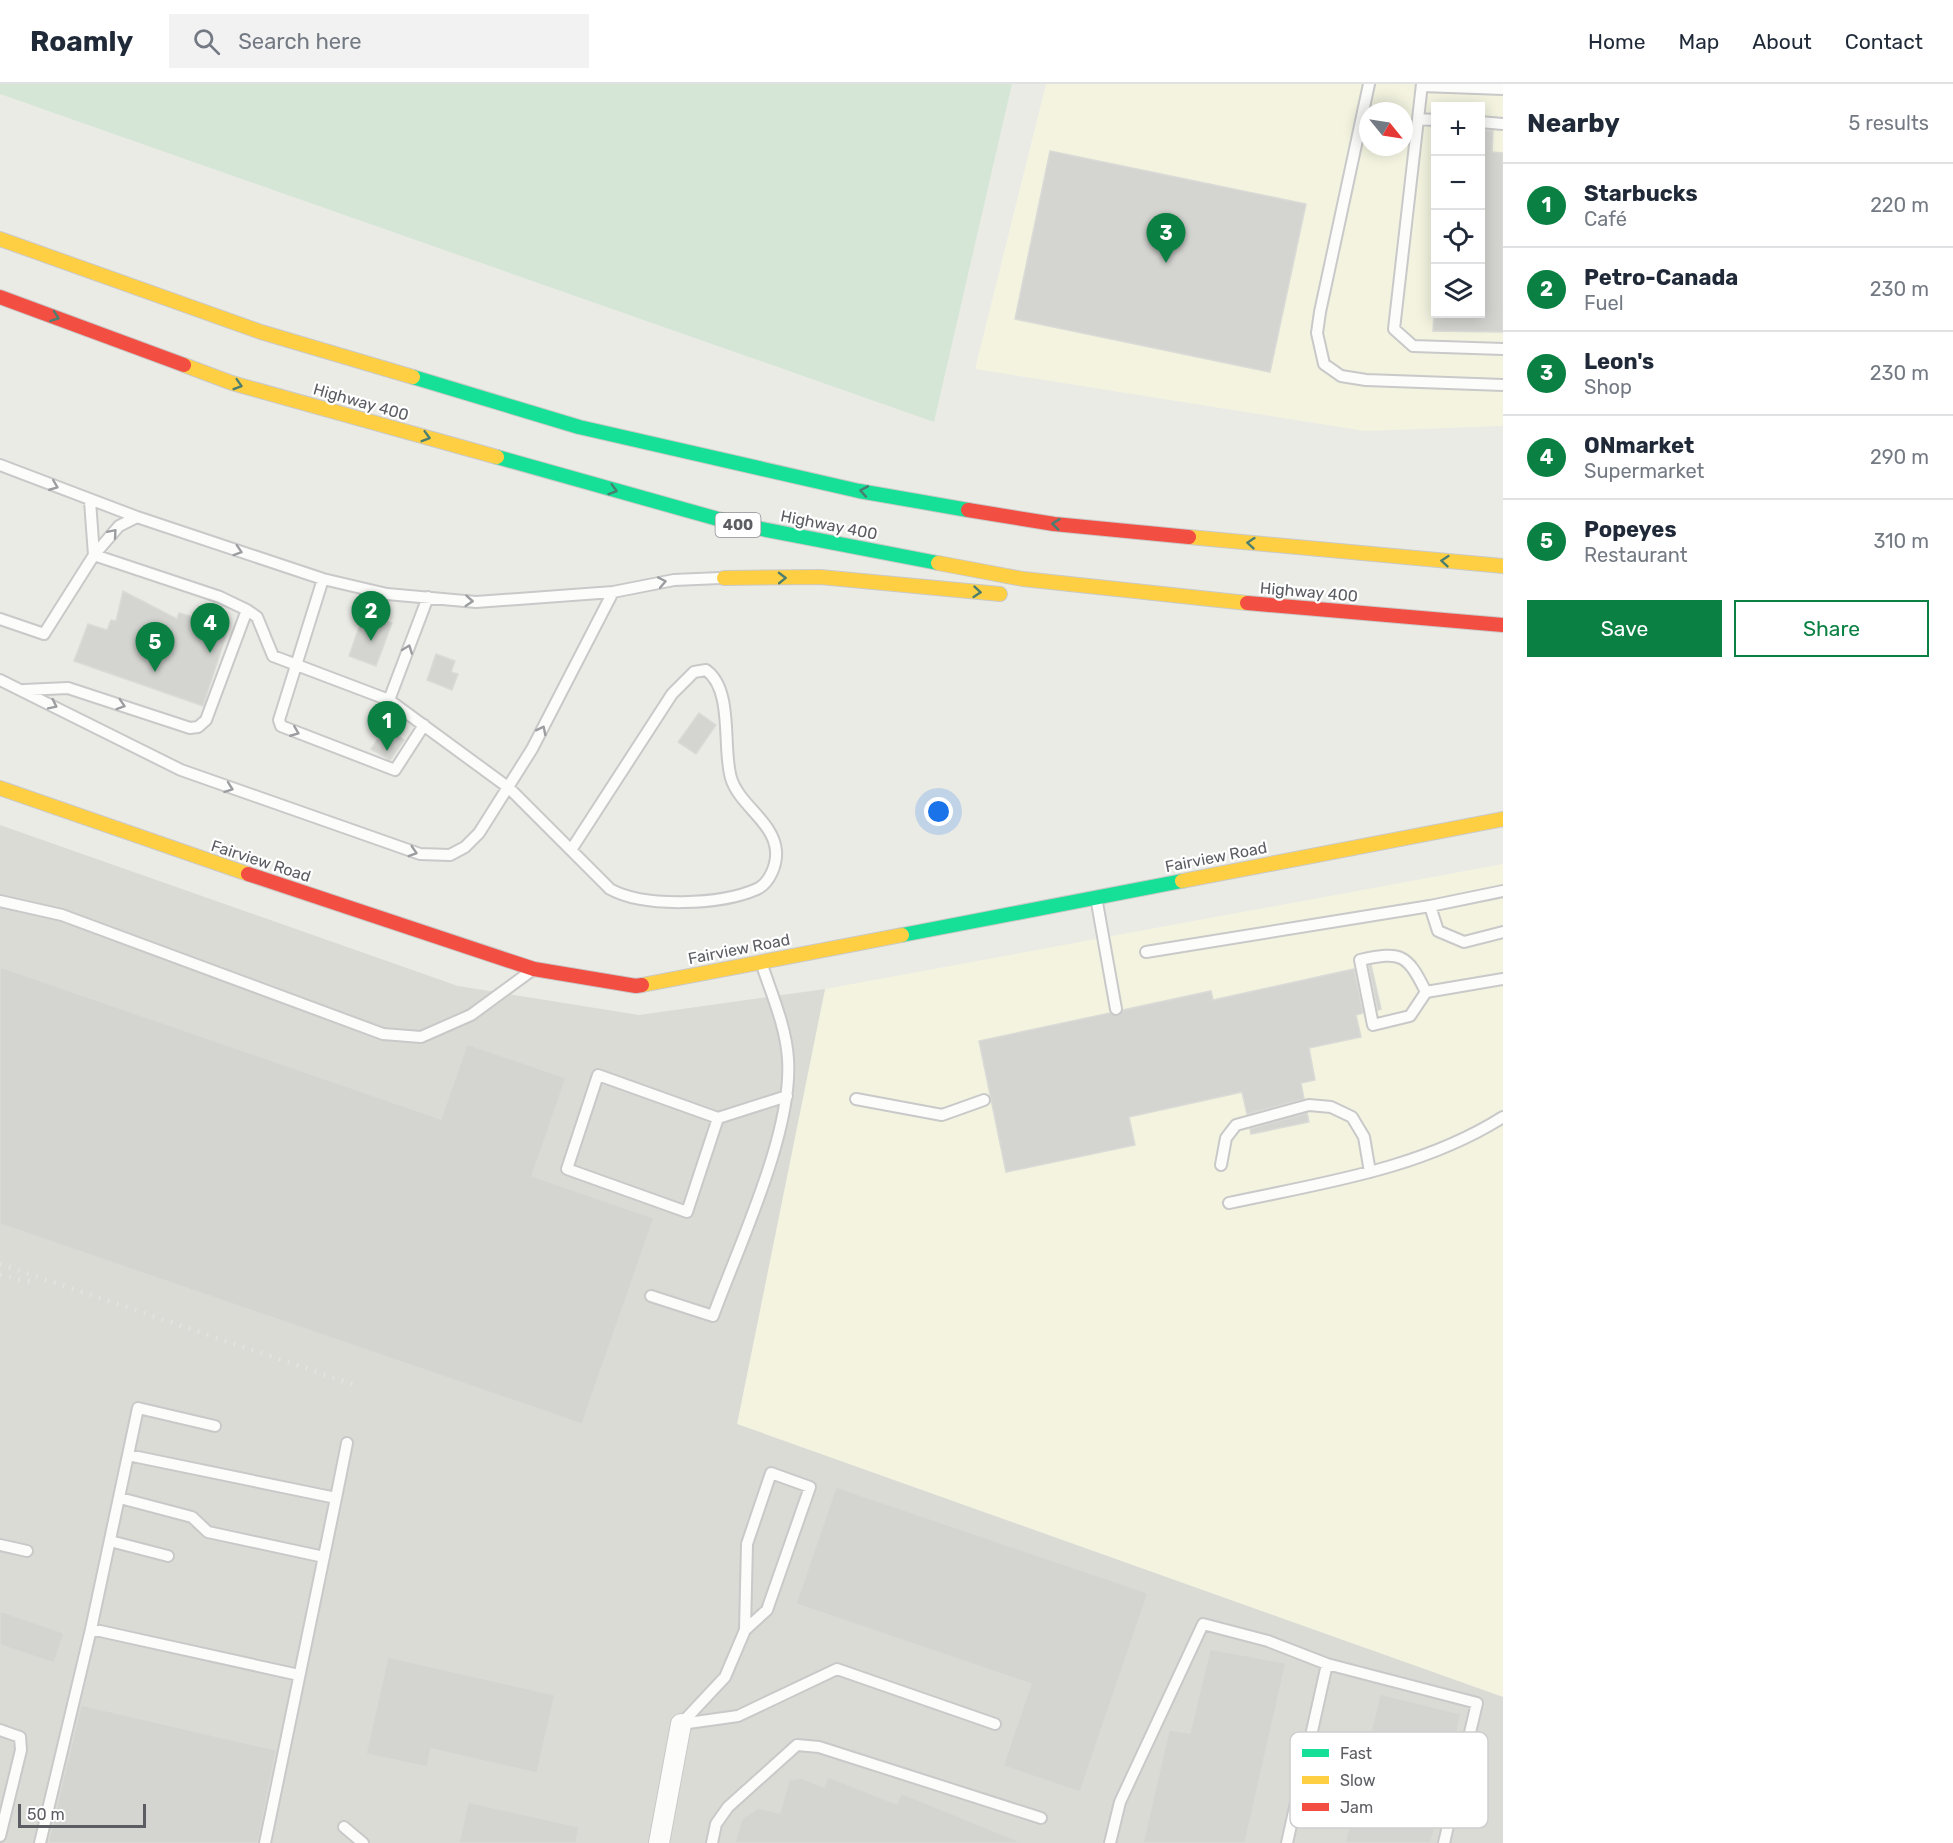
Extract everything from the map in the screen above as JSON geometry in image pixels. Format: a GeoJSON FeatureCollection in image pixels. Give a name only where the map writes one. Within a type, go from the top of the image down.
{"type":"FeatureCollection","features":[{"type":"Feature","properties":{"kind":"main road"},"geometry":{"type":"LineString","coordinates":[[0,239],[261,332],[568,423],[859,491],[1054,524],[1503,566]]}},
{"type":"Feature","properties":{"kind":"main road","name":"Highway 400"},"geometry":{"type":"LineString","coordinates":[[0,297],[232,383],[736,524],[1023,579],[1145,594],[1503,625]]}},
{"type":"Feature","properties":{"kind":"main road"},"geometry":{"type":"LineString","coordinates":[[724,578],[820,577],[1017,596]]}},
{"type":"Feature","properties":{"kind":"main road"},"geometry":{"type":"LineString","coordinates":[[1063,598],[1145,594]]}},
{"type":"Feature","properties":{"kind":"main road","name":"Fairview Road"},"geometry":{"type":"LineString","coordinates":[[0,788],[136,837],[534,969],[636,986],[1503,819]]}},
{"type":"Feature","properties":{"kind":"street"},"geometry":{"type":"LineString","coordinates":[[659,1843],[681,1724]]}},
{"type":"Feature","properties":{"kind":"lane"},"geometry":{"type":"LineString","coordinates":[[1369,84],[1320,312],[1317,333],[1324,364],[1341,376],[1366,380],[1503,385]]}},
{"type":"Feature","properties":{"kind":"lane"},"geometry":{"type":"LineString","coordinates":[[1503,88],[1422,85],[1394,329],[1413,346],[1503,349]]}},
{"type":"Feature","properties":{"kind":"lane"},"geometry":{"type":"LineString","coordinates":[[1418,118],[1431,119]]}},
{"type":"Feature","properties":{"kind":"lane"},"geometry":{"type":"LineString","coordinates":[[1485,122],[1503,124]]}},
{"type":"Feature","properties":{"kind":"lane"},"geometry":{"type":"LineString","coordinates":[[0,465],[90,501],[322,579],[387,594],[476,602],[613,592],[674,580],[724,578]]}},
{"type":"Feature","properties":{"kind":"lane"},"geometry":{"type":"LineString","coordinates":[[90,501],[93,555]]}},
{"type":"Feature","properties":{"kind":"lane"},"geometry":{"type":"LineString","coordinates":[[0,619],[44,634],[93,555],[119,526],[137,517]]}},
{"type":"Feature","properties":{"kind":"lane"},"geometry":{"type":"LineString","coordinates":[[93,555],[220,597],[247,610],[257,617],[273,656],[389,700],[509,788],[605,885],[625,897],[694,902],[758,889],[769,877],[776,863],[776,848],[761,820],[731,779],[722,695],[713,675],[706,670],[694,672],[672,694],[571,850]]}},
{"type":"Feature","properties":{"kind":"lane"},"geometry":{"type":"LineString","coordinates":[[322,579],[279,720],[286,729],[395,770],[424,725]]}},
{"type":"Feature","properties":{"kind":"lane"},"geometry":{"type":"LineString","coordinates":[[0,680],[181,770],[420,854],[450,855],[465,847],[479,833],[509,788],[613,592]]}},
{"type":"Feature","properties":{"kind":"lane"},"geometry":{"type":"LineString","coordinates":[[389,700],[429,597]]}},
{"type":"Feature","properties":{"kind":"lane"},"geometry":{"type":"LineString","coordinates":[[24,690],[68,688],[190,728],[198,727],[206,720],[247,610]]}},
{"type":"Feature","properties":{"kind":"lane"},"geometry":{"type":"LineString","coordinates":[[0,674],[11,685]]}},
{"type":"Feature","properties":{"kind":"lane"},"geometry":{"type":"LineString","coordinates":[[1146,951],[1430,906],[1503,891]]}},
{"type":"Feature","properties":{"kind":"lane"},"geometry":{"type":"LineString","coordinates":[[1096,897],[1116,1009]]}},
{"type":"Feature","properties":{"kind":"lane"},"geometry":{"type":"LineString","coordinates":[[0,901],[62,915],[383,1034],[422,1037],[471,1015],[534,969]]}},
{"type":"Feature","properties":{"kind":"lane"},"geometry":{"type":"LineString","coordinates":[[1430,906],[1438,932],[1464,942],[1503,932]]}},
{"type":"Feature","properties":{"kind":"lane"},"geometry":{"type":"LineString","coordinates":[[1426,992],[1412,963],[1390,954],[1360,960],[1373,1025],[1410,1016],[1426,992],[1503,979]]}},
{"type":"Feature","properties":{"kind":"lane"},"geometry":{"type":"LineString","coordinates":[[651,1296],[713,1316],[768,1168],[787,1096],[789,1058],[782,1024],[761,962]]}},
{"type":"Feature","properties":{"kind":"lane"},"geometry":{"type":"LineString","coordinates":[[718,1118],[687,1212],[567,1170],[598,1075],[718,1118],[787,1096]]}},
{"type":"Feature","properties":{"kind":"lane"},"geometry":{"type":"LineString","coordinates":[[856,1099],[942,1115],[984,1100]]}},
{"type":"Feature","properties":{"kind":"lane"},"geometry":{"type":"LineString","coordinates":[[1221,1165],[1226,1138],[1236,1125],[1309,1105],[1331,1107],[1352,1117],[1364,1137],[1370,1172]]}},
{"type":"Feature","properties":{"kind":"lane"},"geometry":{"type":"LineString","coordinates":[[1229,1203],[1391,1167],[1480,1132],[1503,1118]]}},
{"type":"Feature","properties":{"kind":"lane"},"geometry":{"type":"LineString","coordinates":[[40,1843],[91,1629],[138,1408],[215,1426]]}},
{"type":"Feature","properties":{"kind":"lane"},"geometry":{"type":"LineString","coordinates":[[265,1843],[346,1443]]}},
{"type":"Feature","properties":{"kind":"lane"},"geometry":{"type":"LineString","coordinates":[[128,1455],[336,1498]]}},
{"type":"Feature","properties":{"kind":"lane"},"geometry":{"type":"LineString","coordinates":[[681,1724],[725,1677],[745,1630],[747,1544],[771,1473],[810,1487],[767,1610],[745,1630]]}},
{"type":"Feature","properties":{"kind":"lane"},"geometry":{"type":"LineString","coordinates":[[120,1498],[192,1517],[208,1532],[324,1557]]}},
{"type":"Feature","properties":{"kind":"lane"},"geometry":{"type":"LineString","coordinates":[[110,1541],[168,1556]]}},
{"type":"Feature","properties":{"kind":"lane"},"geometry":{"type":"LineString","coordinates":[[0,1545],[27,1551]]}},
{"type":"Feature","properties":{"kind":"lane"},"geometry":{"type":"LineString","coordinates":[[1110,1843],[1120,1802],[1203,1624],[1268,1641],[1328,1664],[1477,1702],[1470,1732]]}},
{"type":"Feature","properties":{"kind":"lane"},"geometry":{"type":"LineString","coordinates":[[91,1629],[299,1675]]}},
{"type":"Feature","properties":{"kind":"lane"},"geometry":{"type":"LineString","coordinates":[[1312,1732],[1328,1664]]}},
{"type":"Feature","properties":{"kind":"lane"},"geometry":{"type":"LineString","coordinates":[[681,1724],[738,1716],[837,1669],[996,1724]]}},
{"type":"Feature","properties":{"kind":"lane"},"geometry":{"type":"LineString","coordinates":[[0,1730],[20,1737],[21,1750],[0,1836]]}},
{"type":"Feature","properties":{"kind":"lane"},"geometry":{"type":"LineString","coordinates":[[712,1843],[716,1824],[728,1807],[797,1745],[819,1747],[1041,1818]]}},
{"type":"Feature","properties":{"kind":"lane"},"geometry":{"type":"LineString","coordinates":[[344,1827],[363,1843]]}},
{"type":"Feature","properties":{"kind":"lane"},"geometry":{"type":"LineString","coordinates":[[1287,1843],[1290,1828]]}},
{"type":"Feature","properties":{"kind":"lane"},"geometry":{"type":"LineString","coordinates":[[1444,1843],[1448,1828]]}},
{"type":"Feature","properties":{"kind":"shaded area"},"geometry":{"type":"Polygon","coordinates":[[[0,84],[1012,84],[934,422],[0,94],[0,84]]]}},
{"type":"Feature","properties":{"kind":"shaded area"},"geometry":{"type":"Polygon","coordinates":[[[1046,84],[1503,84],[1503,426],[1365,431],[975,369],[1046,84]]]}},
{"type":"Feature","properties":{"kind":"shaded area"},"geometry":{"type":"Polygon","coordinates":[[[0,825],[458,986],[639,1015],[825,989],[737,1424],[1503,1697],[1503,1843],[0,1843],[0,825]]]}},
{"type":"Feature","properties":{"kind":"shaded area"},"geometry":{"type":"Polygon","coordinates":[[[1503,864],[1503,1697],[737,1424],[825,989],[1503,864]]]}},
{"type":"Feature","properties":{"kind":"building"},"geometry":{"type":"Polygon","coordinates":[[[1485,130],[1493,131],[1492,152],[1503,153],[1503,332],[1433,331],[1434,318],[1485,318],[1485,130]]]}},
{"type":"Feature","properties":{"kind":"building"},"geometry":{"type":"Polygon","coordinates":[[[1050,151],[1306,204],[1270,372],[1015,319],[1050,151]]]}},
{"type":"Feature","properties":{"kind":"building"},"geometry":{"type":"Polygon","coordinates":[[[123,591],[177,619],[179,613],[193,617],[191,622],[226,635],[203,706],[74,661],[88,624],[107,630],[111,620],[116,621],[123,591]]]}},
{"type":"Feature","properties":{"kind":"building"},"geometry":{"type":"Polygon","coordinates":[[[364,613],[392,623],[376,666],[349,656],[364,613]]]}},
{"type":"Feature","properties":{"kind":"building"},"geometry":{"type":"Polygon","coordinates":[[[436,654],[455,661],[451,672],[458,674],[452,690],[427,680],[436,654]]]}},
{"type":"Feature","properties":{"kind":"building"},"geometry":{"type":"Polygon","coordinates":[[[699,713],[716,725],[696,754],[678,742],[699,713]]]}},
{"type":"Feature","properties":{"kind":"building"},"geometry":{"type":"Polygon","coordinates":[[[386,727],[404,740],[390,760],[371,749],[386,727]]]}},
{"type":"Feature","properties":{"kind":"building"},"geometry":{"type":"Polygon","coordinates":[[[1371,965],[1381,1009],[1378,1010],[1369,966],[1371,965]]]}},
{"type":"Feature","properties":{"kind":"building"},"geometry":{"type":"Polygon","coordinates":[[[0,967],[441,1119],[467,1044],[566,1078],[532,1176],[654,1218],[582,1424],[0,1224],[0,967]]]}},
{"type":"Feature","properties":{"kind":"building"},"geometry":{"type":"Polygon","coordinates":[[[1354,969],[1363,1013],[1356,1015],[1361,1037],[1309,1048],[1315,1080],[1301,1083],[1304,1099],[1247,1114],[1242,1092],[1129,1117],[1135,1145],[1006,1172],[979,1041],[1110,1013],[1118,1016],[1123,1010],[1211,991],[1213,1000],[1354,969]]]}},
{"type":"Feature","properties":{"kind":"building"},"geometry":{"type":"Polygon","coordinates":[[[1307,1113],[1309,1122],[1251,1134],[1250,1129],[1307,1113]]]}},
{"type":"Feature","properties":{"kind":"building"},"geometry":{"type":"Polygon","coordinates":[[[836,1487],[1148,1593],[1080,1792],[1003,1766],[1031,1684],[796,1604],[836,1487]]]}},
{"type":"Feature","properties":{"kind":"building"},"geometry":{"type":"Polygon","coordinates":[[[0,1611],[64,1633],[54,1663],[0,1645],[0,1611]]]}},
{"type":"Feature","properties":{"kind":"building"},"geometry":{"type":"Polygon","coordinates":[[[1210,1649],[1286,1663],[1245,1843],[1143,1843],[1169,1730],[1190,1733],[1210,1649]]]}},
{"type":"Feature","properties":{"kind":"building"},"geometry":{"type":"Polygon","coordinates":[[[388,1657],[555,1695],[537,1773],[431,1749],[427,1767],[366,1754],[388,1657]]]}},
{"type":"Feature","properties":{"kind":"building"},"geometry":{"type":"Polygon","coordinates":[[[1380,1694],[1461,1714],[1457,1732],[1371,1732],[1380,1694]]]}},
{"type":"Feature","properties":{"kind":"building"},"geometry":{"type":"Polygon","coordinates":[[[81,1705],[276,1750],[258,1843],[48,1843],[81,1705]]]}},
{"type":"Feature","properties":{"kind":"building"},"geometry":{"type":"Polygon","coordinates":[[[828,1777],[897,1804],[901,1793],[1023,1843],[735,1843],[742,1819],[758,1808],[780,1813],[789,1780],[801,1778],[824,1787],[828,1777]]]}},
{"type":"Feature","properties":{"kind":"building"},"geometry":{"type":"Polygon","coordinates":[[[468,1802],[579,1827],[576,1843],[459,1843],[468,1802]]]}},
{"type":"Feature","properties":{"kind":"building"},"geometry":{"type":"Polygon","coordinates":[[[1349,1828],[1434,1828],[1431,1843],[1345,1843],[1349,1828]]]}},
{"type":"Feature","properties":{"kind":"railway"},"geometry":{"type":"LineString","coordinates":[[0,1264],[355,1385]]}},
{"type":"Feature","properties":{"kind":"railway"},"geometry":{"type":"LineString","coordinates":[[0,1275],[31,1282]]}},
{"type":"Feature","properties":{"kind":"traffic: fast"},"geometry":{"type":"LineString","coordinates":[[413,377],[579,427],[859,491],[968,510]]}},
{"type":"Feature","properties":{"kind":"traffic: fast"},"geometry":{"type":"LineString","coordinates":[[497,457],[736,524],[938,563]]}},
{"type":"Feature","properties":{"kind":"traffic: fast"},"geometry":{"type":"LineString","coordinates":[[902,935],[1182,881]]}},
{"type":"Feature","properties":{"kind":"traffic: slow"},"geometry":{"type":"LineString","coordinates":[[0,239],[261,332],[413,377]]}},
{"type":"Feature","properties":{"kind":"traffic: slow"},"geometry":{"type":"LineString","coordinates":[[184,365],[232,383],[497,457]]}},
{"type":"Feature","properties":{"kind":"traffic: slow"},"geometry":{"type":"LineString","coordinates":[[1189,537],[1503,566]]}},
{"type":"Feature","properties":{"kind":"traffic: slow"},"geometry":{"type":"LineString","coordinates":[[938,563],[1023,579],[1247,603]]}},
{"type":"Feature","properties":{"kind":"traffic: slow"},"geometry":{"type":"LineString","coordinates":[[724,578],[820,577],[1000,594]]}},
{"type":"Feature","properties":{"kind":"traffic: slow"},"geometry":{"type":"LineString","coordinates":[[0,788],[248,874]]}},
{"type":"Feature","properties":{"kind":"traffic: slow"},"geometry":{"type":"LineString","coordinates":[[1182,881],[1503,819]]}},
{"type":"Feature","properties":{"kind":"traffic: slow"},"geometry":{"type":"LineString","coordinates":[[642,985],[902,935]]}},
{"type":"Feature","properties":{"kind":"traffic: jam"},"geometry":{"type":"LineString","coordinates":[[0,297],[184,365]]}},
{"type":"Feature","properties":{"kind":"traffic: jam"},"geometry":{"type":"LineString","coordinates":[[968,510],[1054,524],[1189,537]]}},
{"type":"Feature","properties":{"kind":"traffic: jam"},"geometry":{"type":"LineString","coordinates":[[1247,603],[1503,625]]}},
{"type":"Feature","properties":{"kind":"traffic: jam"},"geometry":{"type":"LineString","coordinates":[[248,874],[534,969],[636,986],[642,985]]}},
{"type":"Feature","properties":{"kind":"place","name":"Leon's"},"geometry":{"type":"Point","coordinates":[1166,263]}},
{"type":"Feature","properties":{"kind":"place","name":"Petro-Canada"},"geometry":{"type":"Point","coordinates":[371,641]}},
{"type":"Feature","properties":{"kind":"place","name":"ONmarket"},"geometry":{"type":"Point","coordinates":[210,653]}},
{"type":"Feature","properties":{"kind":"place","name":"Popeyes"},"geometry":{"type":"Point","coordinates":[155,672]}},
{"type":"Feature","properties":{"kind":"place","name":"Starbucks"},"geometry":{"type":"Point","coordinates":[387,751]}}]}
